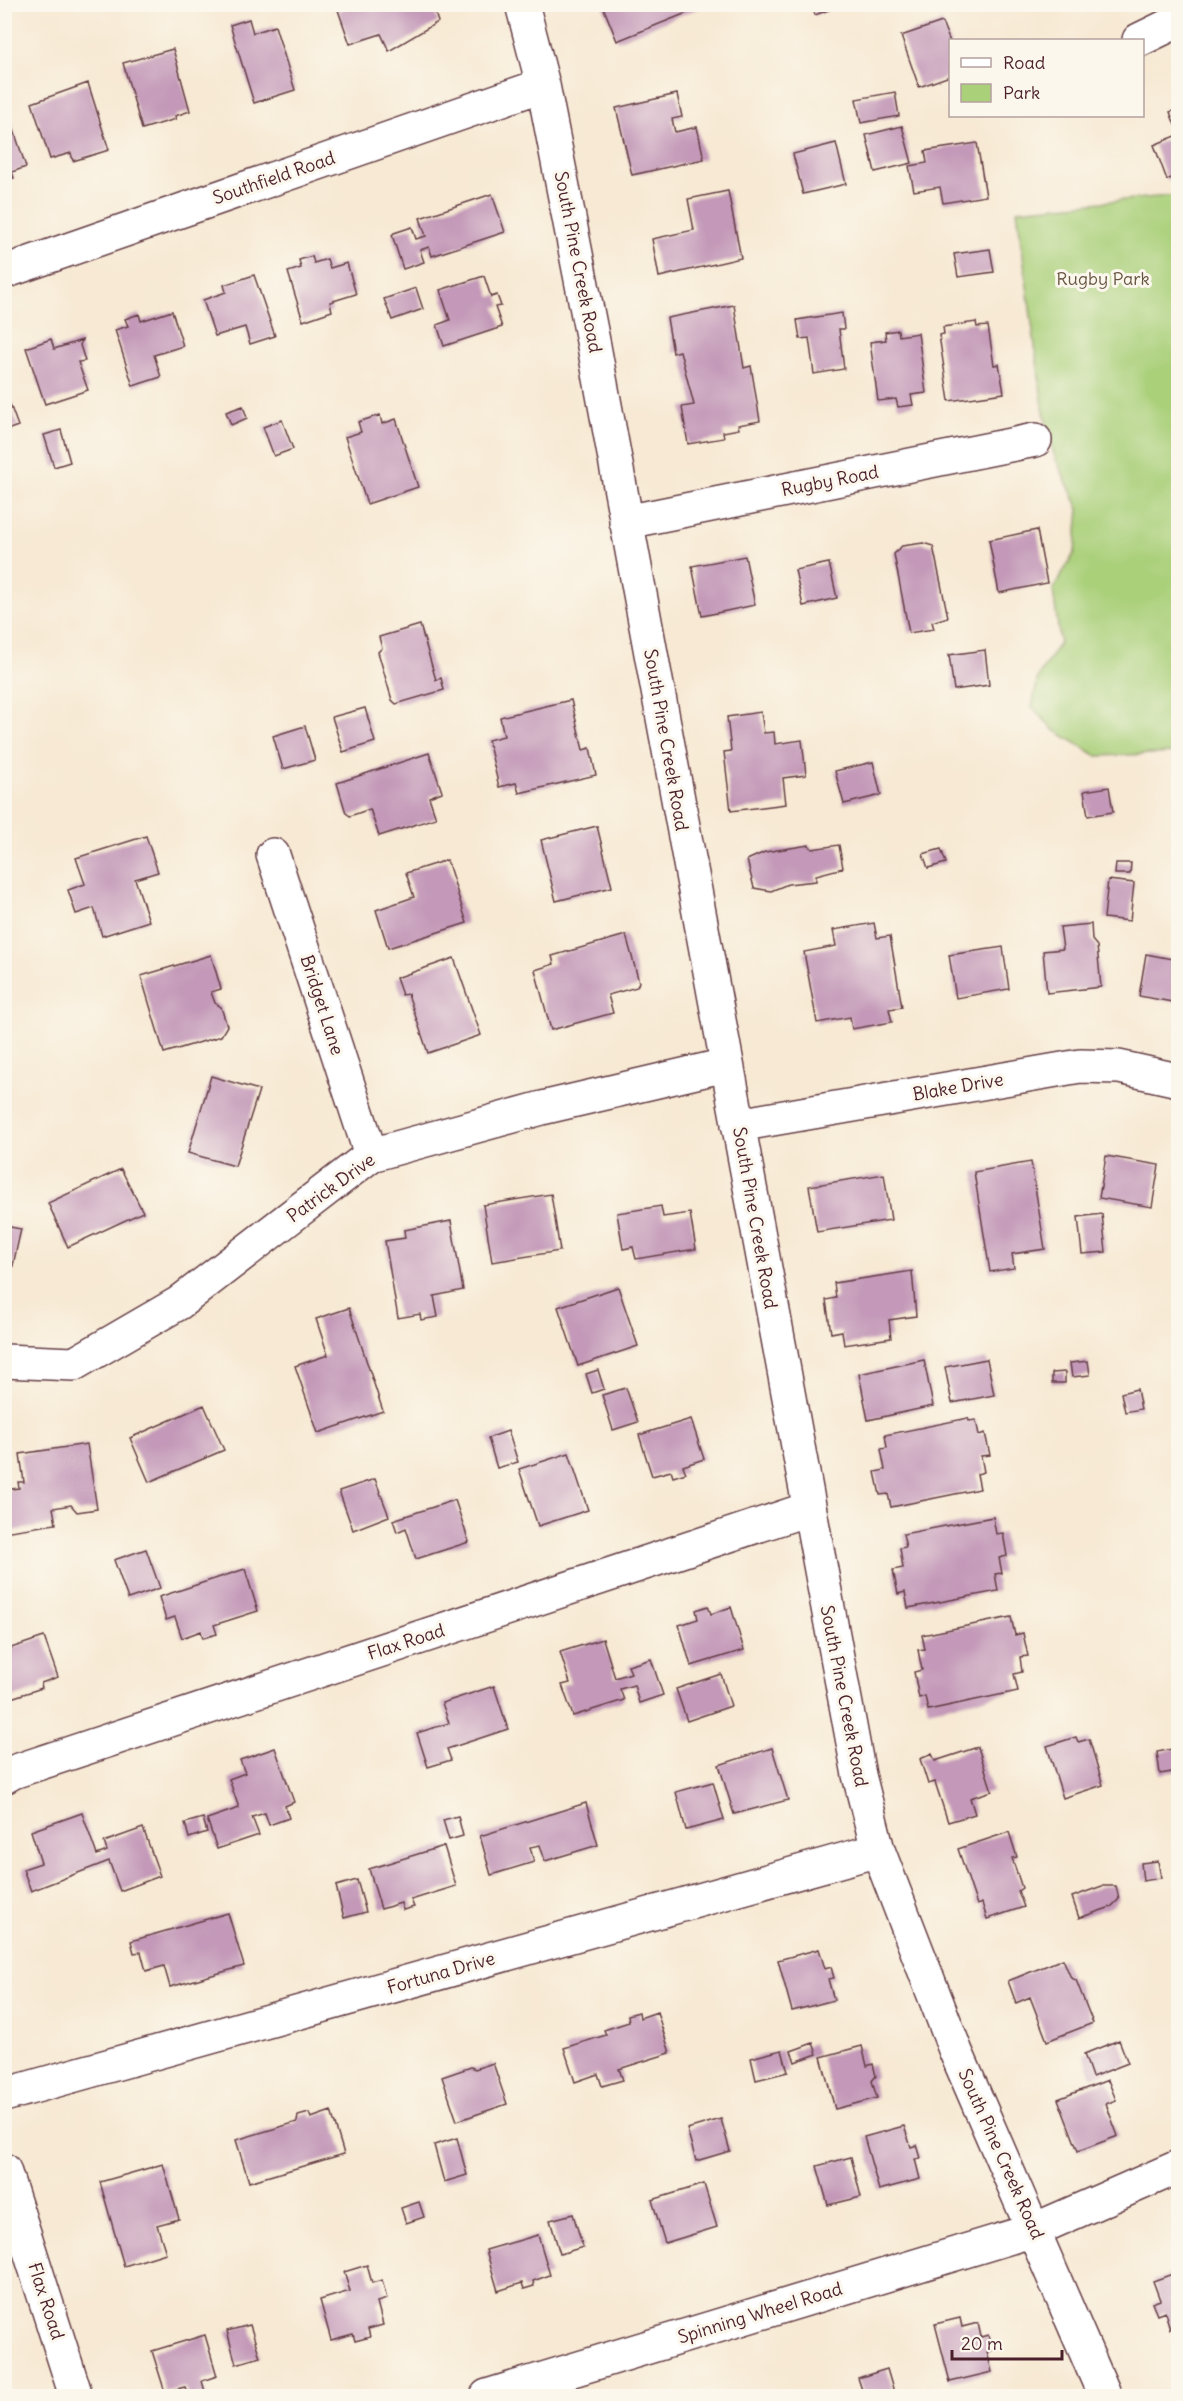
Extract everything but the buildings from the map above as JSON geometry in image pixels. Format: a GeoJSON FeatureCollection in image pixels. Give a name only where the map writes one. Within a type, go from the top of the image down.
{"type":"FeatureCollection","features":[{"type":"Feature","properties":{"kind":"street","name":"South Pine Creek Road"},"geometry":{"type":"LineString","coordinates":[[522,4],[543,85],[857,1764],[878,1850],[956,2052],[1105,2397]]}},
{"type":"Feature","properties":{"kind":"street"},"geometry":{"type":"LineString","coordinates":[[1141,39],[1179,21]]}},
{"type":"Feature","properties":{"kind":"street","name":"Southfield Road"},"geometry":{"type":"LineString","coordinates":[[4,272],[543,85]]}},
{"type":"Feature","properties":{"kind":"street","name":"Rugby Road"},"geometry":{"type":"LineString","coordinates":[[626,522],[1035,440]]}},
{"type":"Feature","properties":{"kind":"street","name":"Bridget Lane"},"geometry":{"type":"LineString","coordinates":[[273,855],[371,1155]]}},
{"type":"Feature","properties":{"kind":"street","name":"Patrick Drive"},"geometry":{"type":"LineString","coordinates":[[4,1361],[75,1364],[178,1303],[371,1155],[542,1108],[726,1065]]}},
{"type":"Feature","properties":{"kind":"street","name":"Blake Drive"},"geometry":{"type":"LineString","coordinates":[[738,1125],[1080,1066],[1119,1067],[1179,1080]]}},
{"type":"Feature","properties":{"kind":"street","name":"Flax Road"},"geometry":{"type":"LineString","coordinates":[[4,1777],[13,1772],[808,1509]]}},
{"type":"Feature","properties":{"kind":"street","name":"Fortuna Drive"},"geometry":{"type":"LineString","coordinates":[[4,2095],[878,1850]]}},
{"type":"Feature","properties":{"kind":"street","name":"Spinning Wheel Road"},"geometry":{"type":"LineString","coordinates":[[487,2397],[1034,2230],[1179,2167]]}},
{"type":"Feature","properties":{"kind":"street","name":"Flax Road"},"geometry":{"type":"LineString","coordinates":[[4,2170],[76,2397]]}},
{"type":"Feature","properties":{"kind":"green space","name":"Rugby Park"},"geometry":{"type":"Polygon","coordinates":[[[1178,195],[1178,753],[1097,756],[1054,730],[1032,707],[1038,677],[1060,642],[1053,590],[1075,552],[1079,509],[1054,455],[1043,407],[1017,210],[1178,195]]]}}]}
